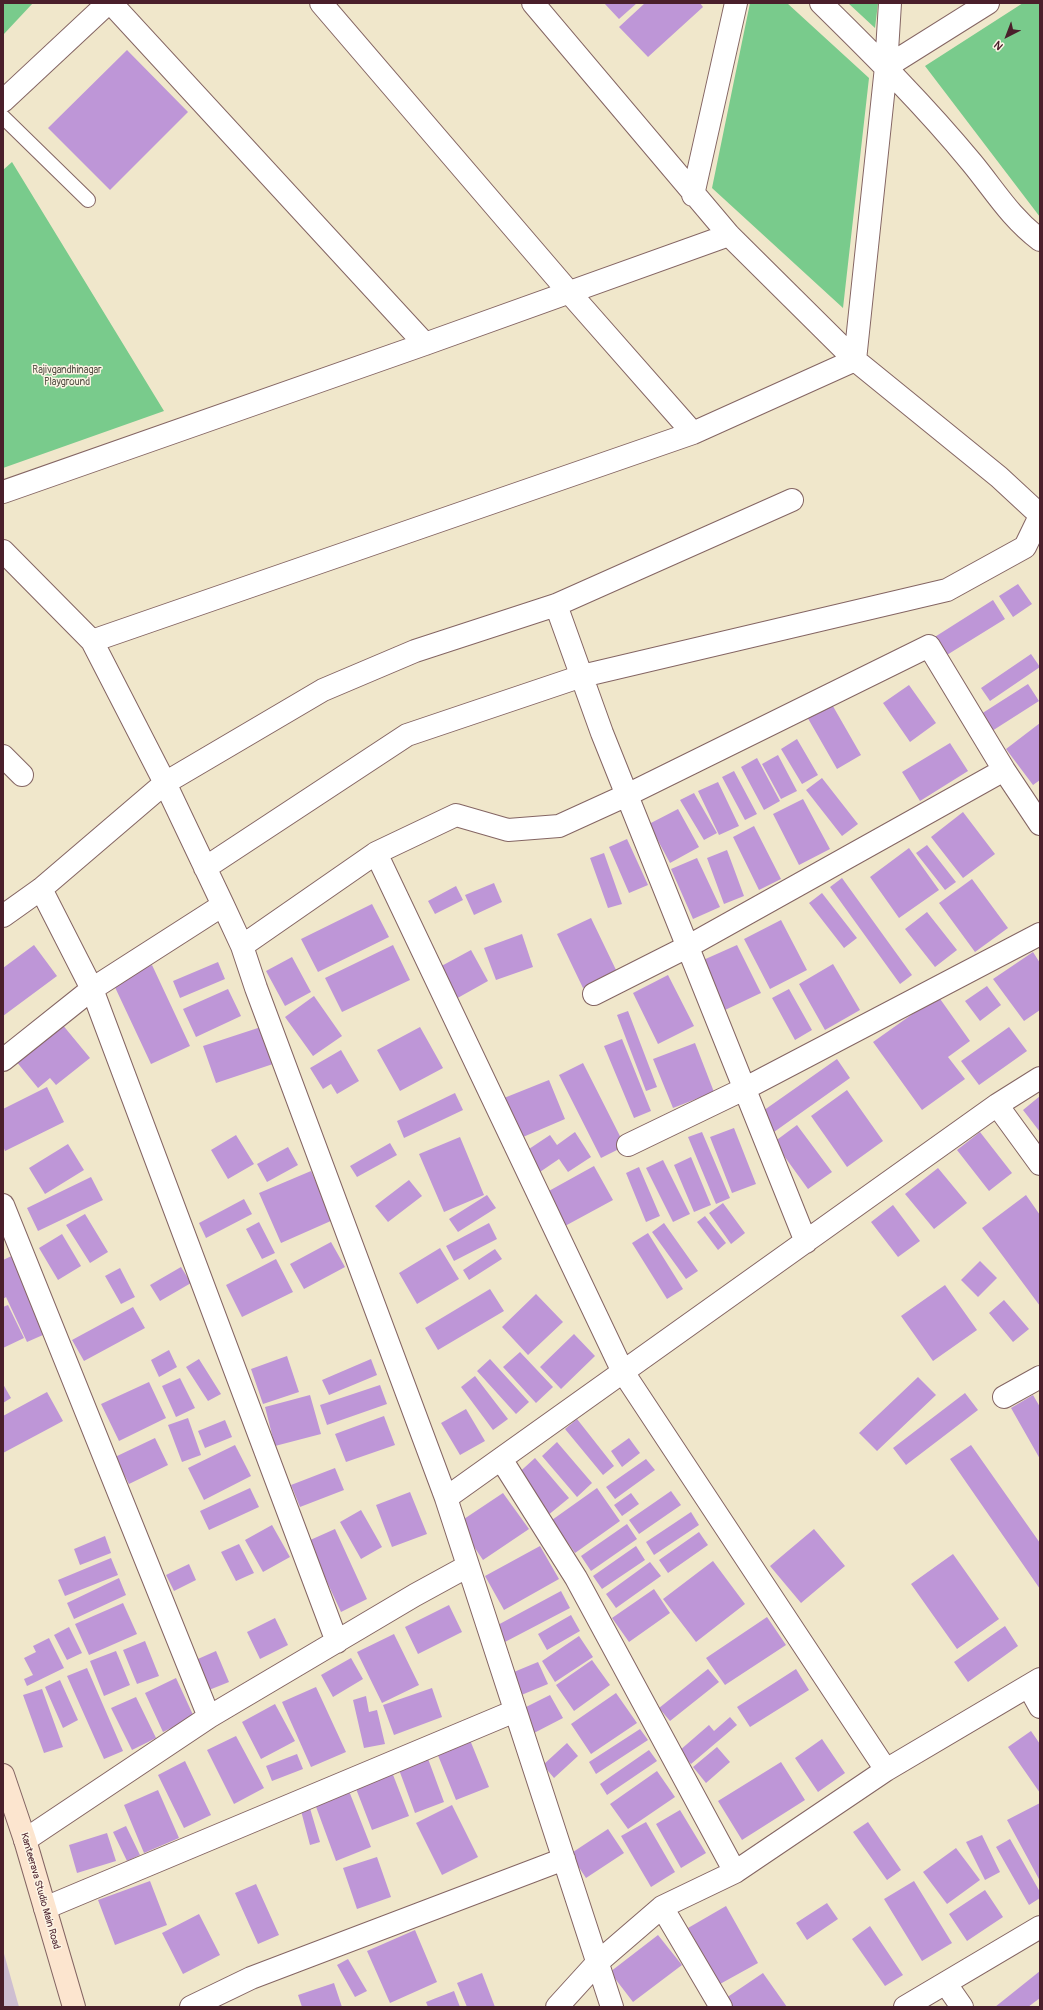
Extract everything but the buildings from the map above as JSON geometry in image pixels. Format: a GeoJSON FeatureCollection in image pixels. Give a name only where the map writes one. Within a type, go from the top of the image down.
{"type":"FeatureCollection","features":[{"type":"Feature","properties":{"kind":"main road","name":"Kanteerava Studio Main Road"},"geometry":{"type":"LineString","coordinates":[[3,1775],[25,1840],[74,2007]]}},
{"type":"Feature","properties":{"kind":"street"},"geometry":{"type":"LineString","coordinates":[[3,101],[108,3]]}},
{"type":"Feature","properties":{"kind":"street"},"geometry":{"type":"LineString","coordinates":[[112,3],[425,344]]}},
{"type":"Feature","properties":{"kind":"street"},"geometry":{"type":"LineString","coordinates":[[321,3],[568,291],[693,432]]}},
{"type":"Feature","properties":{"kind":"street"},"geometry":{"type":"LineString","coordinates":[[205,868],[407,735],[582,676],[947,590],[1025,547],[1040,516],[999,477],[855,360],[729,235],[693,195],[533,3]]}},
{"type":"Feature","properties":{"kind":"street"},"geometry":{"type":"LineString","coordinates":[[693,195],[736,3]]}},
{"type":"Feature","properties":{"kind":"street"},"geometry":{"type":"LineString","coordinates":[[821,3],[886,67],[972,163],[1010,213],[1040,240]]}},
{"type":"Feature","properties":{"kind":"street"},"geometry":{"type":"LineString","coordinates":[[855,360],[886,67],[890,3]]}},
{"type":"Feature","properties":{"kind":"street"},"geometry":{"type":"LineString","coordinates":[[886,67],[988,3]]}},
{"type":"Feature","properties":{"kind":"street"},"geometry":{"type":"LineString","coordinates":[[3,492],[425,344],[568,291],[729,235]]}},
{"type":"Feature","properties":{"kind":"street"},"geometry":{"type":"LineString","coordinates":[[92,641],[693,432],[855,360]]}},
{"type":"Feature","properties":{"kind":"street"},"geometry":{"type":"LineString","coordinates":[[3,916],[41,889],[165,783],[323,690],[415,651],[556,605],[792,500]]}},
{"type":"Feature","properties":{"kind":"street"},"geometry":{"type":"LineString","coordinates":[[3,551],[92,641],[165,783],[242,946],[256,988],[446,1498],[612,2007]]}},
{"type":"Feature","properties":{"kind":"street"},"geometry":{"type":"LineString","coordinates":[[556,605],[602,732],[806,1242]]}},
{"type":"Feature","properties":{"kind":"street"},"geometry":{"type":"LineString","coordinates":[[242,946],[376,853],[456,815],[508,830],[559,826],[627,795],[929,646],[1004,770],[1040,824]]}},
{"type":"Feature","properties":{"kind":"street"},"geometry":{"type":"LineString","coordinates":[[3,756],[22,775]]}},
{"type":"Feature","properties":{"kind":"street"},"geometry":{"type":"LineString","coordinates":[[594,994],[687,947],[1004,770]]}},
{"type":"Feature","properties":{"kind":"street"},"geometry":{"type":"LineString","coordinates":[[376,853],[623,1372],[886,1770]]}},
{"type":"Feature","properties":{"kind":"street"},"geometry":{"type":"LineString","coordinates":[[41,889],[92,991],[105,1023],[337,1642]]}},
{"type":"Feature","properties":{"kind":"street"},"geometry":{"type":"LineString","coordinates":[[3,1060],[92,991],[223,905]]}},
{"type":"Feature","properties":{"kind":"street"},"geometry":{"type":"LineString","coordinates":[[628,1145],[744,1088],[1040,934]]}},
{"type":"Feature","properties":{"kind":"street"},"geometry":{"type":"LineString","coordinates":[[446,1498],[997,1105],[1040,1078]]}},
{"type":"Feature","properties":{"kind":"street"},"geometry":{"type":"LineString","coordinates":[[997,1105],[1040,1164]]}},
{"type":"Feature","properties":{"kind":"street"},"geometry":{"type":"LineString","coordinates":[[3,1205],[209,1717]]}},
{"type":"Feature","properties":{"kind":"street"},"geometry":{"type":"LineString","coordinates":[[1004,1397],[1040,1377]]}},
{"type":"Feature","properties":{"kind":"street"},"geometry":{"type":"LineString","coordinates":[[501,1459],[576,1578],[735,1872]]}},
{"type":"Feature","properties":{"kind":"street"},"geometry":{"type":"LineString","coordinates":[[25,1840],[209,1717],[415,1595],[468,1566]]}},
{"type":"Feature","properties":{"kind":"street"},"geometry":{"type":"LineString","coordinates":[[557,2007],[597,1963],[662,1907],[735,1872],[886,1770],[1034,1683],[1040,1706]]}},
{"type":"Feature","properties":{"kind":"street"},"geometry":{"type":"LineString","coordinates":[[45,1908],[515,1711]]}},
{"type":"Feature","properties":{"kind":"street"},"geometry":{"type":"LineString","coordinates":[[191,2007],[251,1978],[564,1859]]}},
{"type":"Feature","properties":{"kind":"street"},"geometry":{"type":"LineString","coordinates":[[662,1907],[721,2007]]}},
{"type":"Feature","properties":{"kind":"street"},"geometry":{"type":"LineString","coordinates":[[905,2007],[1040,1927]]}},
{"type":"Feature","properties":{"kind":"street"},"geometry":{"type":"LineString","coordinates":[[946,1984],[962,2007]]}},
{"type":"Feature","properties":{"kind":"lane"},"geometry":{"type":"LineString","coordinates":[[3,117],[88,200]]}},
{"type":"Feature","properties":{"kind":"shaded area"},"geometry":{"type":"Polygon","coordinates":[[[3,1950],[19,2007],[3,2007],[3,1950]]]}},
{"type":"Feature","properties":{"kind":"green space"},"geometry":{"type":"Polygon","coordinates":[[[3,3],[33,3],[3,35],[3,3]]]}},
{"type":"Feature","properties":{"kind":"green space"},"geometry":{"type":"Polygon","coordinates":[[[750,3],[787,3],[869,78],[843,308],[712,188],[750,3]]]}},
{"type":"Feature","properties":{"kind":"green space"},"geometry":{"type":"Polygon","coordinates":[[[848,3],[878,3],[875,28],[848,3]]]}},
{"type":"Feature","properties":{"kind":"green space"},"geometry":{"type":"Polygon","coordinates":[[[1023,3],[1040,3],[1040,217],[925,66],[1023,3]]]}},
{"type":"Feature","properties":{"kind":"green space","name":"Rajivgandhinagar Playground"},"geometry":{"type":"Polygon","coordinates":[[[12,162],[164,411],[3,468],[3,170],[12,162]]]}}]}
